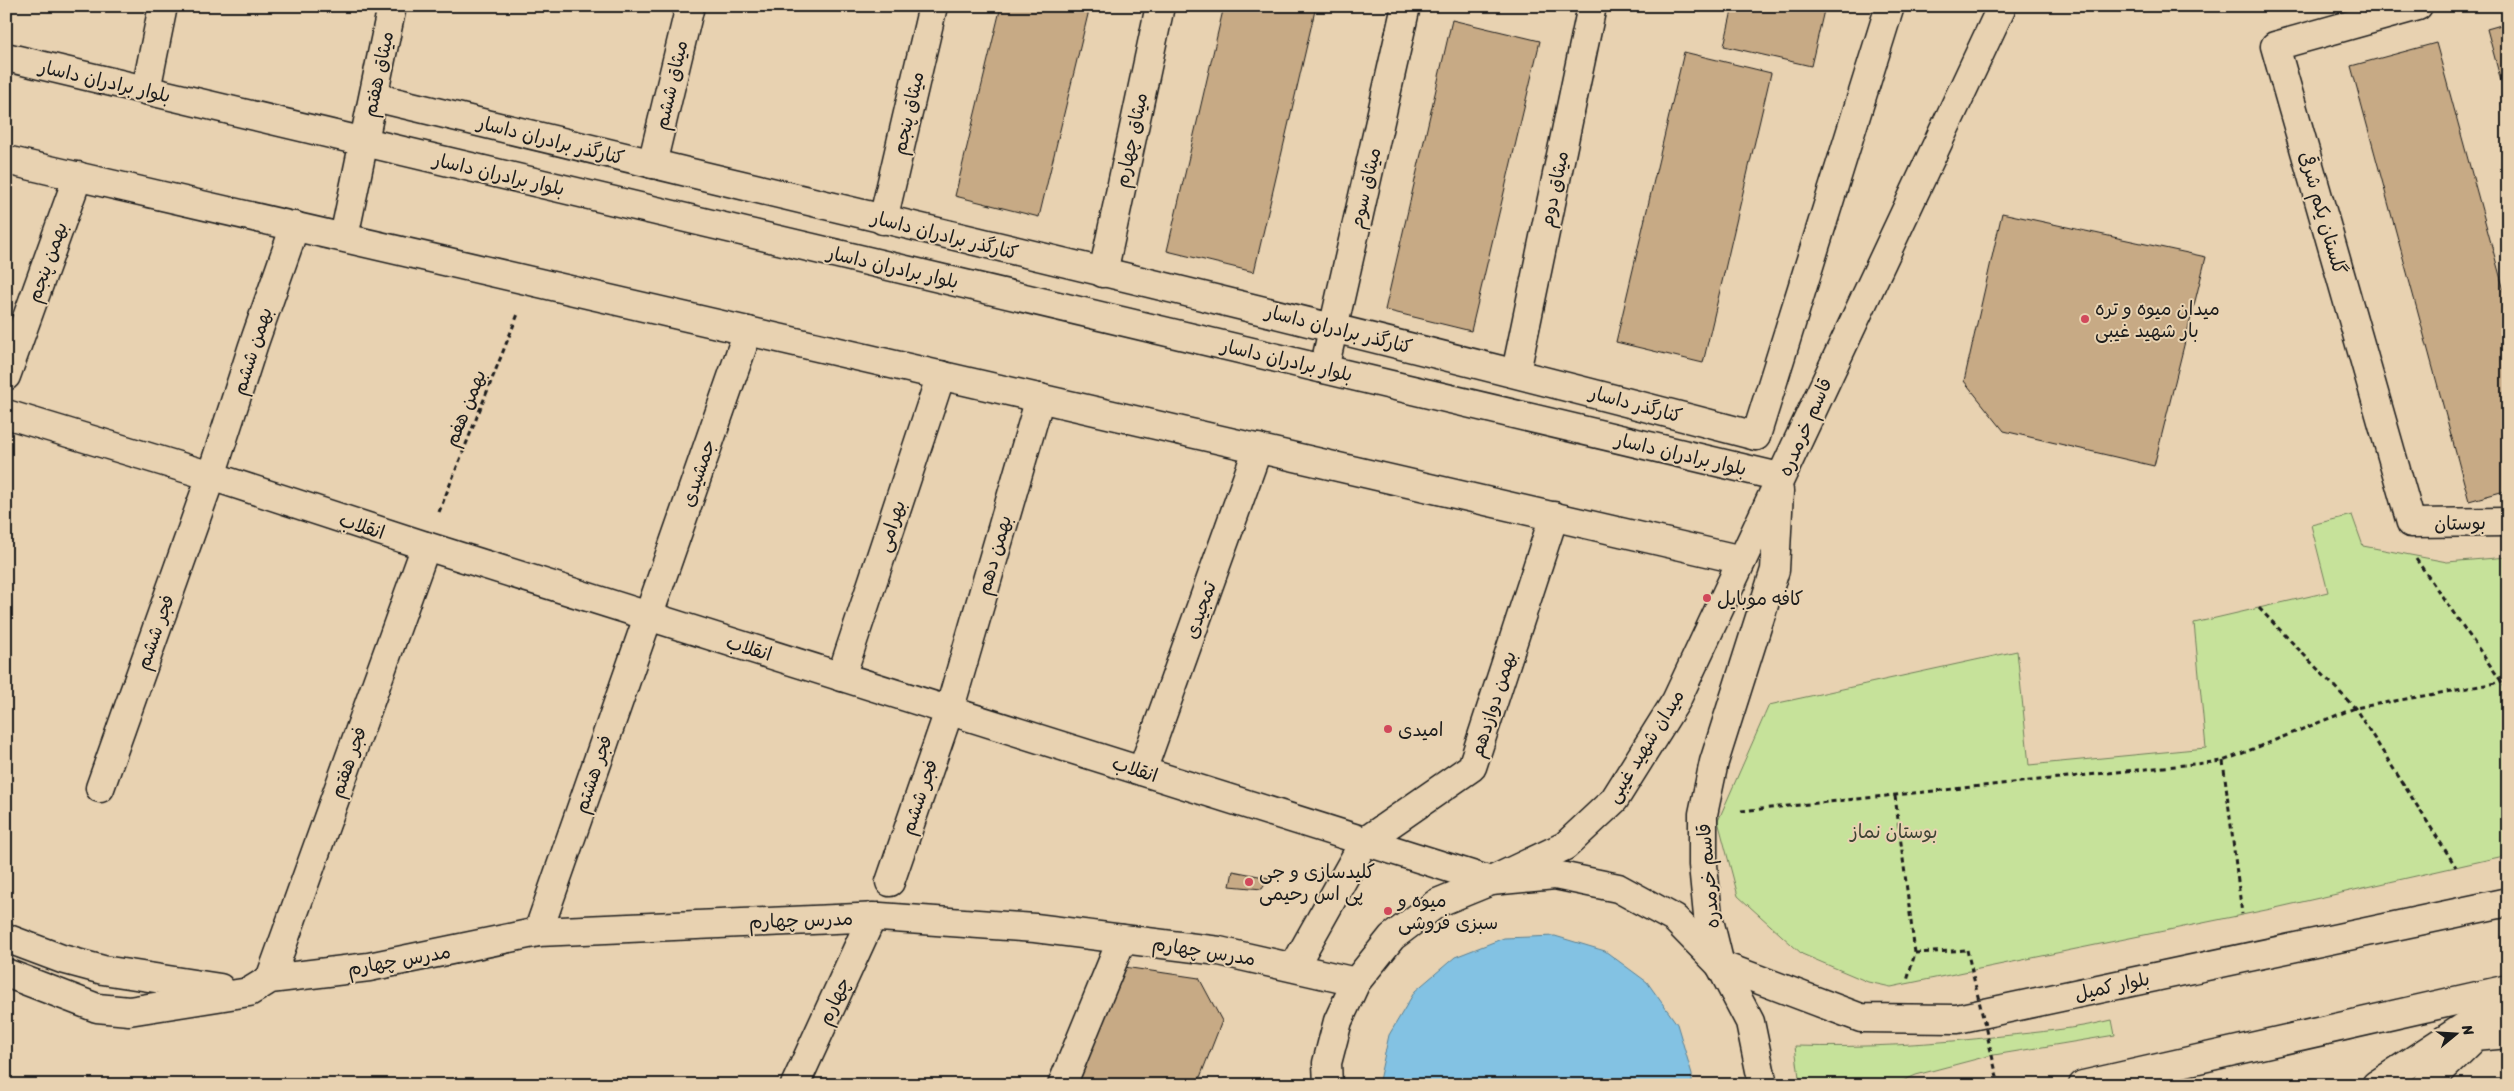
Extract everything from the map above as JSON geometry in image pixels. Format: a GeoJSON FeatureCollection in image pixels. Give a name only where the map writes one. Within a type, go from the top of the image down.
{"type":"FeatureCollection","features":[{"type":"Feature","properties":{"kind":"street"},"geometry":{"type":"LineString","coordinates":[[146,90],[163,6]]}},
{"type":"Feature","properties":{"kind":"street","name":"میثاق هفتم"},"geometry":{"type":"LineString","coordinates":[[344,237],[392,6]]}},
{"type":"Feature","properties":{"kind":"street","name":"میثاق ششم"},"geometry":{"type":"LineString","coordinates":[[652,164],[690,6]]}},
{"type":"Feature","properties":{"kind":"street","name":"میثاق پنجم"},"geometry":{"type":"LineString","coordinates":[[883,220],[933,6]]}},
{"type":"Feature","properties":{"kind":"street","name":"میثاق چهارم"},"geometry":{"type":"LineString","coordinates":[[1103,273],[1160,6]]}},
{"type":"Feature","properties":{"kind":"street","name":"میثاق سوم"},"geometry":{"type":"LineString","coordinates":[[1324,369],[1406,6]]}},
{"type":"Feature","properties":{"kind":"street","name":"میثاق دوم"},"geometry":{"type":"LineString","coordinates":[[1516,372],[1592,6]]}},
{"type":"Feature","properties":{"kind":"street"},"geometry":{"type":"LineString","coordinates":[[1780,477],[1756,436],[1890,6]]}},
{"type":"Feature","properties":{"kind":"street","name":"قاسم خرمدره"},"geometry":{"type":"LineString","coordinates":[[1720,965],[1708,916],[1703,865],[1703,814],[1714,762],[1775,570],[1780,477],[2002,6]]}},
{"type":"Feature","properties":{"kind":"street","name":"گلستان یکم شرقی"},"geometry":{"type":"LineString","coordinates":[[2411,523],[2275,46],[2304,40],[2418,6]]}},
{"type":"Feature","properties":{"kind":"street","name":"بلوار برادران داسار"},"geometry":{"type":"LineString","coordinates":[[6,57],[1780,477]]}},
{"type":"Feature","properties":{"kind":"street","name":"کنارگذر برادران داسار"},"geometry":{"type":"LineString","coordinates":[[374,97],[1516,372]]}},
{"type":"Feature","properties":{"kind":"street"},"geometry":{"type":"LineString","coordinates":[[6,160],[1742,560]]}},
{"type":"Feature","properties":{"kind":"street","name":"بهمن پنجم"},"geometry":{"type":"LineString","coordinates":[[6,376],[78,176]]}},
{"type":"Feature","properties":{"kind":"street","name":"بهمن ششم"},"geometry":{"type":"LineString","coordinates":[[211,476],[253,346],[295,226]]}},
{"type":"Feature","properties":{"kind":"street","name":"جمشیدی"},"geometry":{"type":"LineString","coordinates":[[647,616],[748,331]]}},
{"type":"Feature","properties":{"kind":"street","name":"کنارگذر داسار"},"geometry":{"type":"LineString","coordinates":[[1516,372],[1756,436]]}},
{"type":"Feature","properties":{"kind":"street","name":"بهرامی"},"geometry":{"type":"LineString","coordinates":[[842,677],[941,376]]}},
{"type":"Feature","properties":{"kind":"street","name":"بهمن دهم"},"geometry":{"type":"LineString","coordinates":[[949,711],[1040,398]]}},
{"type":"Feature","properties":{"kind":"street","name":"انقلاب"},"geometry":{"type":"LineString","coordinates":[[6,414],[211,476],[647,616],[1491,881]]}},
{"type":"Feature","properties":{"kind":"street","name":"تمجیدی"},"geometry":{"type":"LineString","coordinates":[[1142,772],[1258,448]]}},
{"type":"Feature","properties":{"kind":"street","name":"فجر ششم"},"geometry":{"type":"LineString","coordinates":[[100,788],[211,476]]}},
{"type":"Feature","properties":{"kind":"street","name":"میدان شهید غیبی"},"geometry":{"type":"LineString","coordinates":[[1324,1077],[1338,1021],[1356,982],[1392,937],[1437,902],[1491,881],[1564,846],[1614,800],[1676,701],[1780,477]]}},
{"type":"Feature","properties":{"kind":"street","name":"بهمن دوازدهم"},"geometry":{"type":"LineString","coordinates":[[1364,842],[1472,767],[1554,516]]}},
{"type":"Feature","properties":{"kind":"street","name":"بوستان"},"geometry":{"type":"LineString","coordinates":[[2411,523],[2508,522]]}},
{"type":"Feature","properties":{"kind":"street","name":"فجر هفتم"},"geometry":{"type":"LineString","coordinates":[[260,985],[426,546]]}},
{"type":"Feature","properties":{"kind":"street","name":"فجر هشتم"},"geometry":{"type":"LineString","coordinates":[[538,932],[647,616]]}},
{"type":"Feature","properties":{"kind":"street","name":"فجر ششم"},"geometry":{"type":"LineString","coordinates":[[890,882],[949,711]]}},
{"type":"Feature","properties":{"kind":"street"},"geometry":{"type":"LineString","coordinates":[[1294,967],[1364,842]]}},
{"type":"Feature","properties":{"kind":"street","name":"میدان شهید غیبی"},"geometry":{"type":"LineString","coordinates":[[1491,881],[1555,875],[1618,888],[1675,919],[1720,965],[1750,1022],[1763,1085]]}},
{"type":"Feature","properties":{"kind":"street","name":"بلوار کمیل"},"geometry":{"type":"LineString","coordinates":[[1720,965],[1862,1018],[1957,1019],[2508,902]]}},
{"type":"Feature","properties":{"kind":"street","name":"مدرس چهارم"},"geometry":{"type":"LineString","coordinates":[[6,973],[97,1008],[129,1011],[260,985],[369,967],[538,932],[872,917],[1035,928],[1219,951],[1356,982]]}},
{"type":"Feature","properties":{"kind":"street","name":"چهارم"},"geometry":{"type":"LineString","coordinates":[[795,1085],[872,917]]}},
{"type":"Feature","properties":{"kind":"street","name":"مدرس چهارم"},"geometry":{"type":"LineString","coordinates":[[6,938],[62,960],[148,979],[260,985]]}},
{"type":"Feature","properties":{"kind":"street"},"geometry":{"type":"LineString","coordinates":[[1062,1085],[1122,939]]}},
{"type":"Feature","properties":{"kind":"street"},"geometry":{"type":"LineString","coordinates":[[2082,1085],[2508,989]]}},
{"type":"Feature","properties":{"kind":"street"},"geometry":{"type":"LineString","coordinates":[[2376,1085],[2508,998]]}},
{"type":"Feature","properties":{"kind":"street"},"geometry":{"type":"LineString","coordinates":[[2426,1085],[2508,1005]]}},
{"type":"Feature","properties":{"kind":"street"},"geometry":{"type":"LineString","coordinates":[[2475,1037],[2508,1034]]}},
{"type":"Feature","properties":{"kind":"path","name":"بهمن هفم"},"geometry":{"type":"LineString","coordinates":[[426,546],[531,280]]}},
{"type":"Feature","properties":{"kind":"path"},"geometry":{"type":"LineString","coordinates":[[2414,556],[2508,691]]}},
{"type":"Feature","properties":{"kind":"path"},"geometry":{"type":"LineString","coordinates":[[2259,608],[2355,708],[2456,867]]}},
{"type":"Feature","properties":{"kind":"path"},"geometry":{"type":"LineString","coordinates":[[1703,814],[1895,796],[2223,761],[2355,708],[2508,681]]}},
{"type":"Feature","properties":{"kind":"path"},"geometry":{"type":"LineString","coordinates":[[2223,761],[2242,914]]}},
{"type":"Feature","properties":{"kind":"path"},"geometry":{"type":"LineString","coordinates":[[1895,796],[1914,953],[1897,1018]]}},
{"type":"Feature","properties":{"kind":"path"},"geometry":{"type":"LineString","coordinates":[[1914,953],[1967,950],[1999,1085]]}},
{"type":"Feature","properties":{"kind":"green space","name":"بوستان نماز"},"geometry":{"type":"Polygon","coordinates":[[[2352,515],[2363,546],[2447,562],[2508,557],[2508,855],[2271,909],[1891,987],[1868,982],[1802,954],[1738,896],[1718,821],[1769,705],[2017,651],[2029,765],[2206,748],[2194,623],[2328,592],[2311,525],[2352,515]]]}},
{"type":"Feature","properties":{"kind":"green space"},"geometry":{"type":"Polygon","coordinates":[[[2112,1020],[2115,1035],[1988,1056],[1916,1075],[1894,1085],[1800,1085],[1795,1046],[1873,1046],[1950,1041],[2057,1030],[2112,1020]]]}},
{"type":"Feature","properties":{"kind":"water"},"geometry":{"type":"Polygon","coordinates":[[[1555,936],[1605,951],[1647,982],[1677,1024],[1692,1074],[1692,1085],[1378,1085],[1389,1035],[1415,991],[1455,957],[1504,938],[1555,936]]]}},
{"type":"Feature","properties":{"kind":"building"},"geometry":{"type":"Polygon","coordinates":[[[1001,6],[1090,6],[1039,217],[955,196],[1001,6]]]}},
{"type":"Feature","properties":{"kind":"building"},"geometry":{"type":"Polygon","coordinates":[[[1224,6],[1316,6],[1254,272],[1167,251],[1224,6]]]}},
{"type":"Feature","properties":{"kind":"building"},"geometry":{"type":"Polygon","coordinates":[[[1733,6],[1825,6],[1811,66],[1724,46],[1733,6]]]}},
{"type":"Feature","properties":{"kind":"building"},"geometry":{"type":"Polygon","coordinates":[[[1452,20],[1540,41],[1471,331],[1385,310],[1452,20]]]}},
{"type":"Feature","properties":{"kind":"building"},"geometry":{"type":"Polygon","coordinates":[[[2508,23],[2508,107],[2487,29],[2508,23]]]}},
{"type":"Feature","properties":{"kind":"building"},"geometry":{"type":"Polygon","coordinates":[[[2436,43],[2508,305],[2508,490],[2469,501],[2351,66],[2436,43]]]}},
{"type":"Feature","properties":{"kind":"building"},"geometry":{"type":"Polygon","coordinates":[[[1684,52],[1771,73],[1703,363],[1616,342],[1684,52]]]}},
{"type":"Feature","properties":{"kind":"building","name":"میدان میوه و تره بار شهید غیبی"},"geometry":{"type":"Polygon","coordinates":[[[2002,213],[2206,257],[2154,466],[2004,431],[1964,381],[2002,213]]]}},
{"type":"Feature","properties":{"kind":"building","name":"کلیدسازی و جی پی اس رحیمی"},"geometry":{"type":"Polygon","coordinates":[[[1233,871],[1269,878],[1262,889],[1230,886],[1233,871]]]}},
{"type":"Feature","properties":{"kind":"building"},"geometry":{"type":"Polygon","coordinates":[[[1124,967],[1199,978],[1222,1021],[1197,1085],[1078,1085],[1124,967]]]}},
{"type":"Feature","properties":{"kind":"place","name":"میدان میوه و تره بار شهید غیبی"},"geometry":{"type":"Point","coordinates":[2085,319]}},
{"type":"Feature","properties":{"kind":"place","name":"کافه موبایل"},"geometry":{"type":"Point","coordinates":[1707,598]}},
{"type":"Feature","properties":{"kind":"place","name":"امیدی"},"geometry":{"type":"Point","coordinates":[1388,729]}},
{"type":"Feature","properties":{"kind":"place","name":"کلیدسازی و جی پی اس رحیمی"},"geometry":{"type":"Point","coordinates":[1249,882]}},
{"type":"Feature","properties":{"kind":"place","name":"میوه و سبزی فروشی"},"geometry":{"type":"Point","coordinates":[1388,911]}}]}
